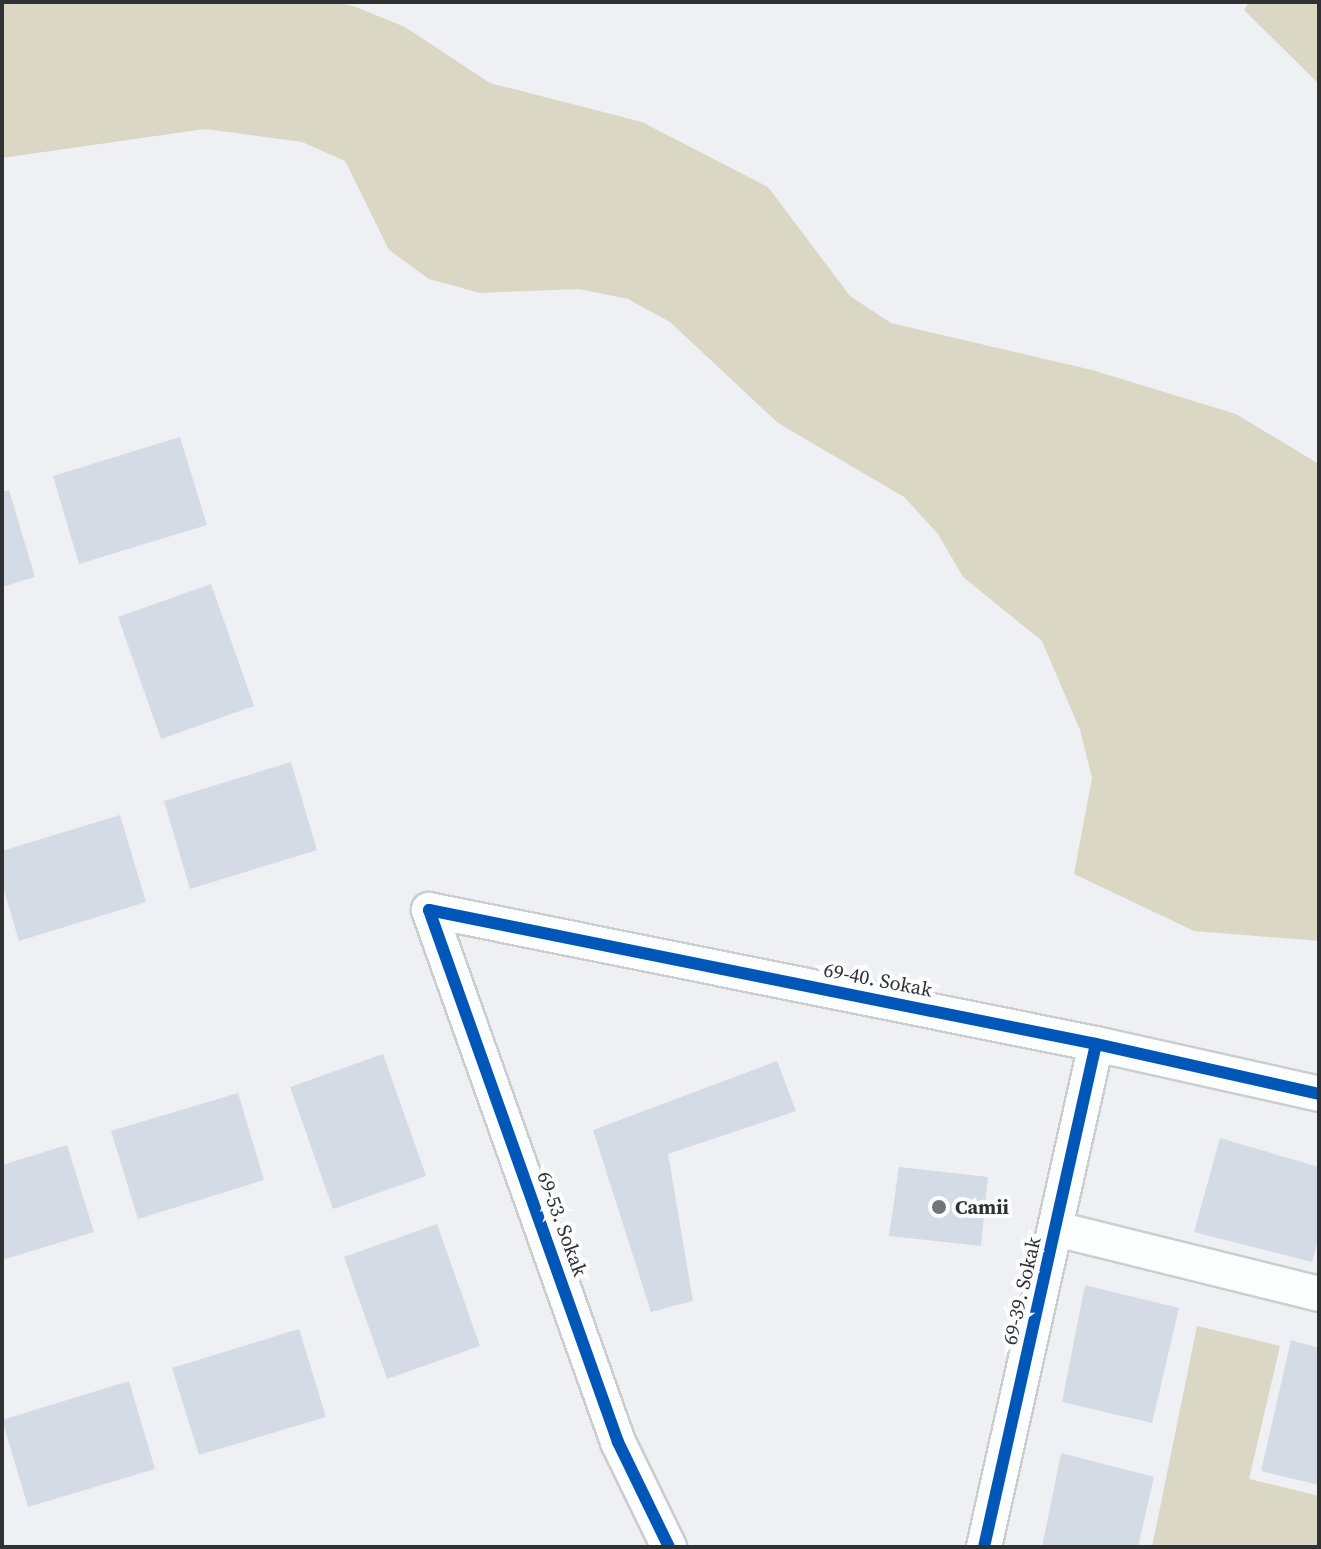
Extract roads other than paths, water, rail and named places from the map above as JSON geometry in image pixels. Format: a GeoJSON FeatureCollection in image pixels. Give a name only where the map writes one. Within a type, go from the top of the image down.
{"type":"FeatureCollection","features":[{"type":"Feature","properties":{"kind":"street","name":"69-40. Sokak"},"geometry":{"type":"LineString","coordinates":[[429,910],[1096,1044],[1319,1094]]}},
{"type":"Feature","properties":{"kind":"street","name":"69-53. Sokak"},"geometry":{"type":"LineString","coordinates":[[429,910],[618,1442],[669,1547]]}},
{"type":"Feature","properties":{"kind":"street","name":"69-39. Sokak"},"geometry":{"type":"LineString","coordinates":[[984,1547],[1096,1044]]}},
{"type":"Feature","properties":{"kind":"street"},"geometry":{"type":"LineString","coordinates":[[1057,1229],[1319,1294]]}},
{"type":"Feature","properties":{"kind":"place","name":"Camii"},"geometry":{"type":"Point","coordinates":[939,1207]}}]}
